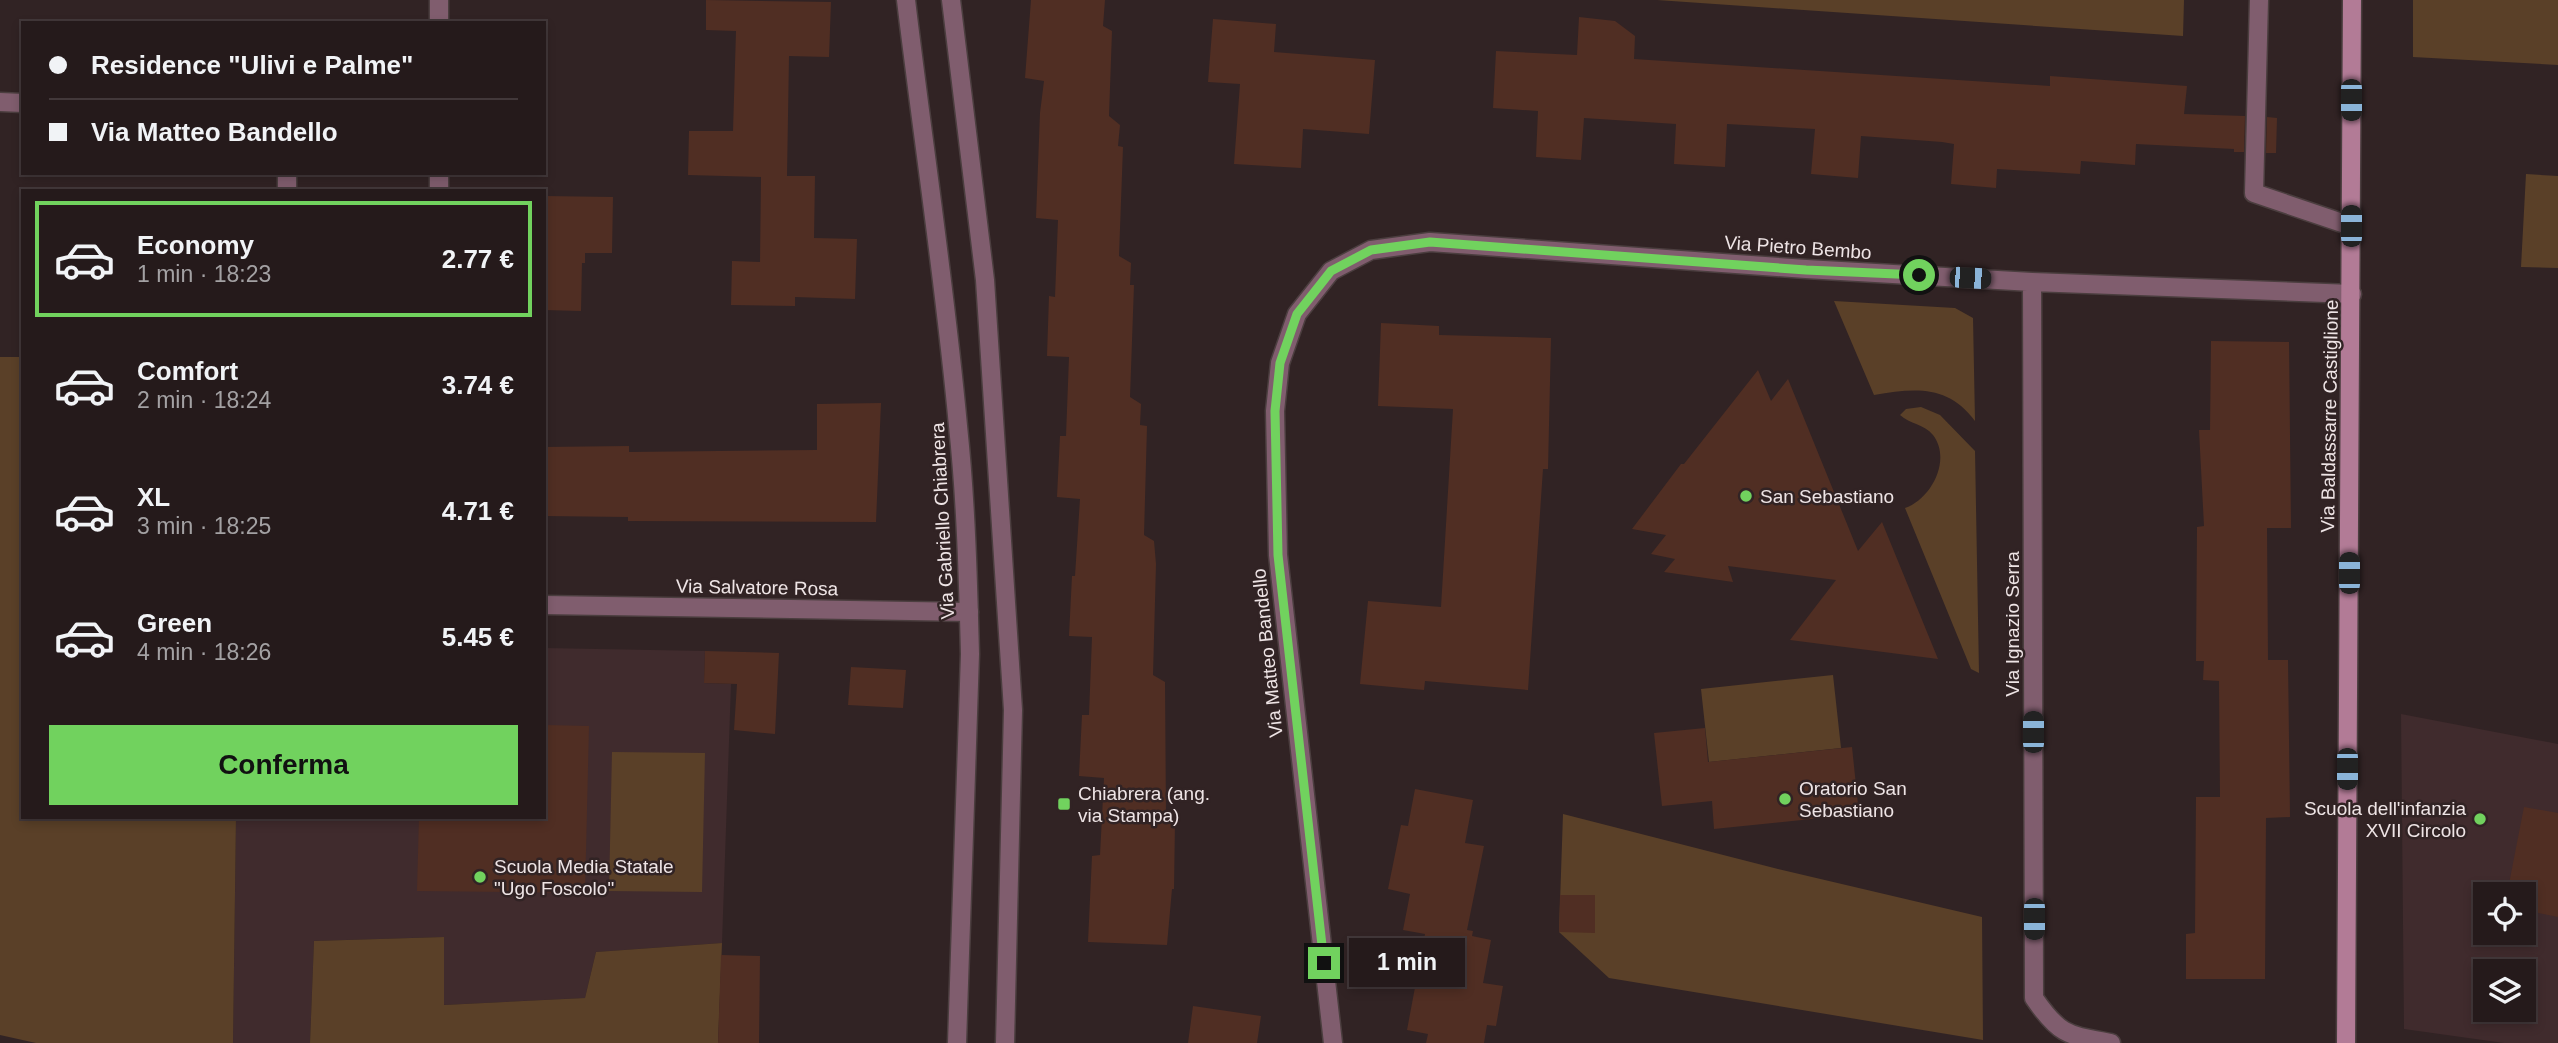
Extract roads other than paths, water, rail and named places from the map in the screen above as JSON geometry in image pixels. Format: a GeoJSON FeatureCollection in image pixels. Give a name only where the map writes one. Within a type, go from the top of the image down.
{"type":"FeatureCollection","features":[{"type":"Feature","properties":{"kind":"main road","name":"Via Baldassarre Castiglione"},"geometry":{"type":"LineString","coordinates":[[2346,1043],[2352,0]]}},
{"type":"Feature","properties":{"kind":"street"},"geometry":{"type":"LineString","coordinates":[[439,0],[439,21]]}},
{"type":"Feature","properties":{"kind":"street","name":"Via Gabriello Chiabrera"},"geometry":{"type":"LineString","coordinates":[[906,0],[952,360],[959,430],[969,612],[970,654],[957,1043]]}},
{"type":"Feature","properties":{"kind":"street"},"geometry":{"type":"LineString","coordinates":[[950,0],[985,280],[1013,710],[1005,1043]]}},
{"type":"Feature","properties":{"kind":"street"},"geometry":{"type":"LineString","coordinates":[[2259,0],[2255,192],[2351,226]]}},
{"type":"Feature","properties":{"kind":"street"},"geometry":{"type":"LineString","coordinates":[[0,102],[21,103]]}},
{"type":"Feature","properties":{"kind":"street","name":"Via Pietro Bembo"},"geometry":{"type":"LineString","coordinates":[[1331,271],[1371,250],[1430,242],[1806,270],[2351,294]]}},
{"type":"Feature","properties":{"kind":"street","name":"Via Matteo Bandello"},"geometry":{"type":"LineString","coordinates":[[1331,271],[1297,314],[1280,363],[1275,411],[1278,555],[1333,1043]]}},
{"type":"Feature","properties":{"kind":"street","name":"Via Ignazio Serra"},"geometry":{"type":"LineString","coordinates":[[2032,282],[2034,998],[2050,1021],[2071,1035],[2111,1043]]}},
{"type":"Feature","properties":{"kind":"street","name":"Via Salvatore Rosa"},"geometry":{"type":"LineString","coordinates":[[546,605],[969,612]]}},
{"type":"Feature","properties":{"kind":"place","name":"San Sebastiano"},"geometry":{"type":"Point","coordinates":[1746,496]}},
{"type":"Feature","properties":{"kind":"place","name":"Oratorio San Sebastiano"},"geometry":{"type":"Point","coordinates":[1785,799]}},
{"type":"Feature","properties":{"kind":"place","name":"Chiabrera (ang. via Stampa)"},"geometry":{"type":"Point","coordinates":[1064,804]}},
{"type":"Feature","properties":{"kind":"place","name":"Scuola dell'infanzia XVII Circolo"},"geometry":{"type":"Point","coordinates":[2480,819]}},
{"type":"Feature","properties":{"kind":"place","name":"Scuola Media Statale \"Ugo Foscolo\""},"geometry":{"type":"Point","coordinates":[480,877]}}]}
